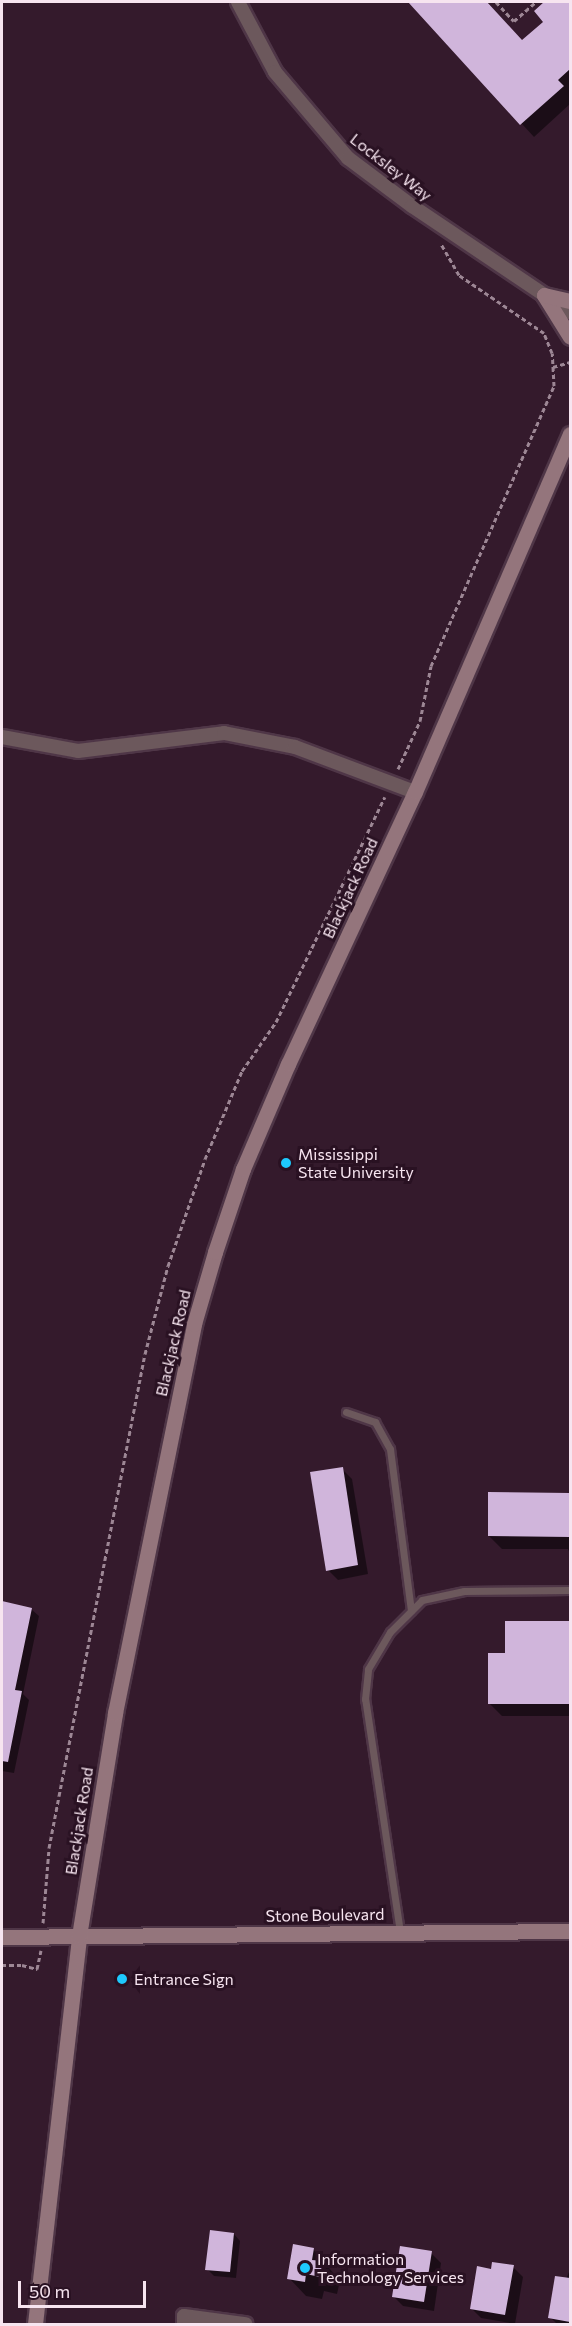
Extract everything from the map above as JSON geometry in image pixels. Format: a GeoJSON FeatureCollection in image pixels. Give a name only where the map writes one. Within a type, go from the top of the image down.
{"type":"FeatureCollection","features":[{"type":"Feature","properties":{"kind":"street","name":"Locksley Way"},"geometry":{"type":"LineString","coordinates":[[238,2],[275,72],[348,158],[412,206],[570,312]]}},
{"type":"Feature","properties":{"kind":"street"},"geometry":{"type":"LineString","coordinates":[[544,295],[570,301]]}},
{"type":"Feature","properties":{"kind":"street"},"geometry":{"type":"LineString","coordinates":[[544,295],[570,337]]}},
{"type":"Feature","properties":{"kind":"street","name":"Blackjack Road"},"geometry":{"type":"LineString","coordinates":[[36,2325],[79,1936],[115,1713],[194,1324],[243,1169],[288,1064],[415,792],[570,434]]}},
{"type":"Feature","properties":{"kind":"street"},"geometry":{"type":"LineString","coordinates":[[2,737],[78,751],[224,733],[295,747],[415,792]]}},
{"type":"Feature","properties":{"kind":"street","name":"Stone Boulevard"},"geometry":{"type":"LineString","coordinates":[[2,1937],[570,1931]]}},
{"type":"Feature","properties":{"kind":"street"},"geometry":{"type":"LineString","coordinates":[[184,2325],[184,2316],[245,2325]]}},
{"type":"Feature","properties":{"kind":"lane"},"geometry":{"type":"LineString","coordinates":[[346,1412],[375,1422],[390,1449],[411,1611]]}},
{"type":"Feature","properties":{"kind":"lane"},"geometry":{"type":"LineString","coordinates":[[400,1932],[365,1699],[368,1669],[390,1632],[422,1600],[464,1591],[570,1590]]}},
{"type":"Feature","properties":{"kind":"path"},"geometry":{"type":"LineString","coordinates":[[496,2],[514,21],[536,2]]}},
{"type":"Feature","properties":{"kind":"path"},"geometry":{"type":"LineString","coordinates":[[553,367],[570,362]]}},
{"type":"Feature","properties":{"kind":"path"},"geometry":{"type":"LineString","coordinates":[[2,1965],[38,1969]]}},
{"type":"Feature","properties":{"kind":"building"},"geometry":{"type":"Polygon","coordinates":[[[408,2],[487,2],[522,40],[543,22],[534,11],[544,2],[570,2],[570,69],[558,80],[564,86],[520,125],[408,2]]]}},
{"type":"Feature","properties":{"kind":"building"},"geometry":{"type":"Polygon","coordinates":[[[343,1467],[358,1565],[326,1571],[310,1472],[343,1467]]]}},
{"type":"Feature","properties":{"kind":"building"},"geometry":{"type":"Polygon","coordinates":[[[488,1492],[570,1493],[570,1537],[488,1536],[488,1492]]]}},
{"type":"Feature","properties":{"kind":"building"},"geometry":{"type":"Polygon","coordinates":[[[2,1601],[32,1608],[15,1690],[22,1691],[8,1762],[2,1761],[2,1601]]]}},
{"type":"Feature","properties":{"kind":"building"},"geometry":{"type":"Polygon","coordinates":[[[505,1621],[570,1621],[570,1704],[488,1704],[488,1653],[505,1653],[505,1621]]]}},
{"type":"Feature","properties":{"kind":"building"},"geometry":{"type":"Polygon","coordinates":[[[210,2230],[234,2233],[230,2272],[205,2270],[210,2230]]]}},
{"type":"Feature","properties":{"kind":"building","name":"Information Technology Services"},"geometry":{"type":"Polygon","coordinates":[[[293,2244],[314,2248],[312,2260],[323,2261],[320,2277],[306,2274],[305,2282],[287,2279],[293,2244]]]}},
{"type":"Feature","properties":{"kind":"building"},"geometry":{"type":"Polygon","coordinates":[[[400,2246],[432,2251],[424,2302],[392,2297],[400,2246]]]}},
{"type":"Feature","properties":{"kind":"building"},"geometry":{"type":"Polygon","coordinates":[[[492,2262],[514,2265],[505,2315],[470,2309],[477,2266],[491,2269],[492,2262]]]}},
{"type":"Feature","properties":{"kind":"building"},"geometry":{"type":"Polygon","coordinates":[[[555,2276],[570,2278],[570,2322],[548,2318],[555,2276]]]}},
{"type":"Feature","properties":{"kind":"place","name":"Mississippi State University"},"geometry":{"type":"Point","coordinates":[286,1163]}},
{"type":"Feature","properties":{"kind":"place","name":"Entrance Sign"},"geometry":{"type":"Point","coordinates":[122,1979]}},
{"type":"Feature","properties":{"kind":"place","name":"Information Technology Services"},"geometry":{"type":"Point","coordinates":[305,2268]}}]}
